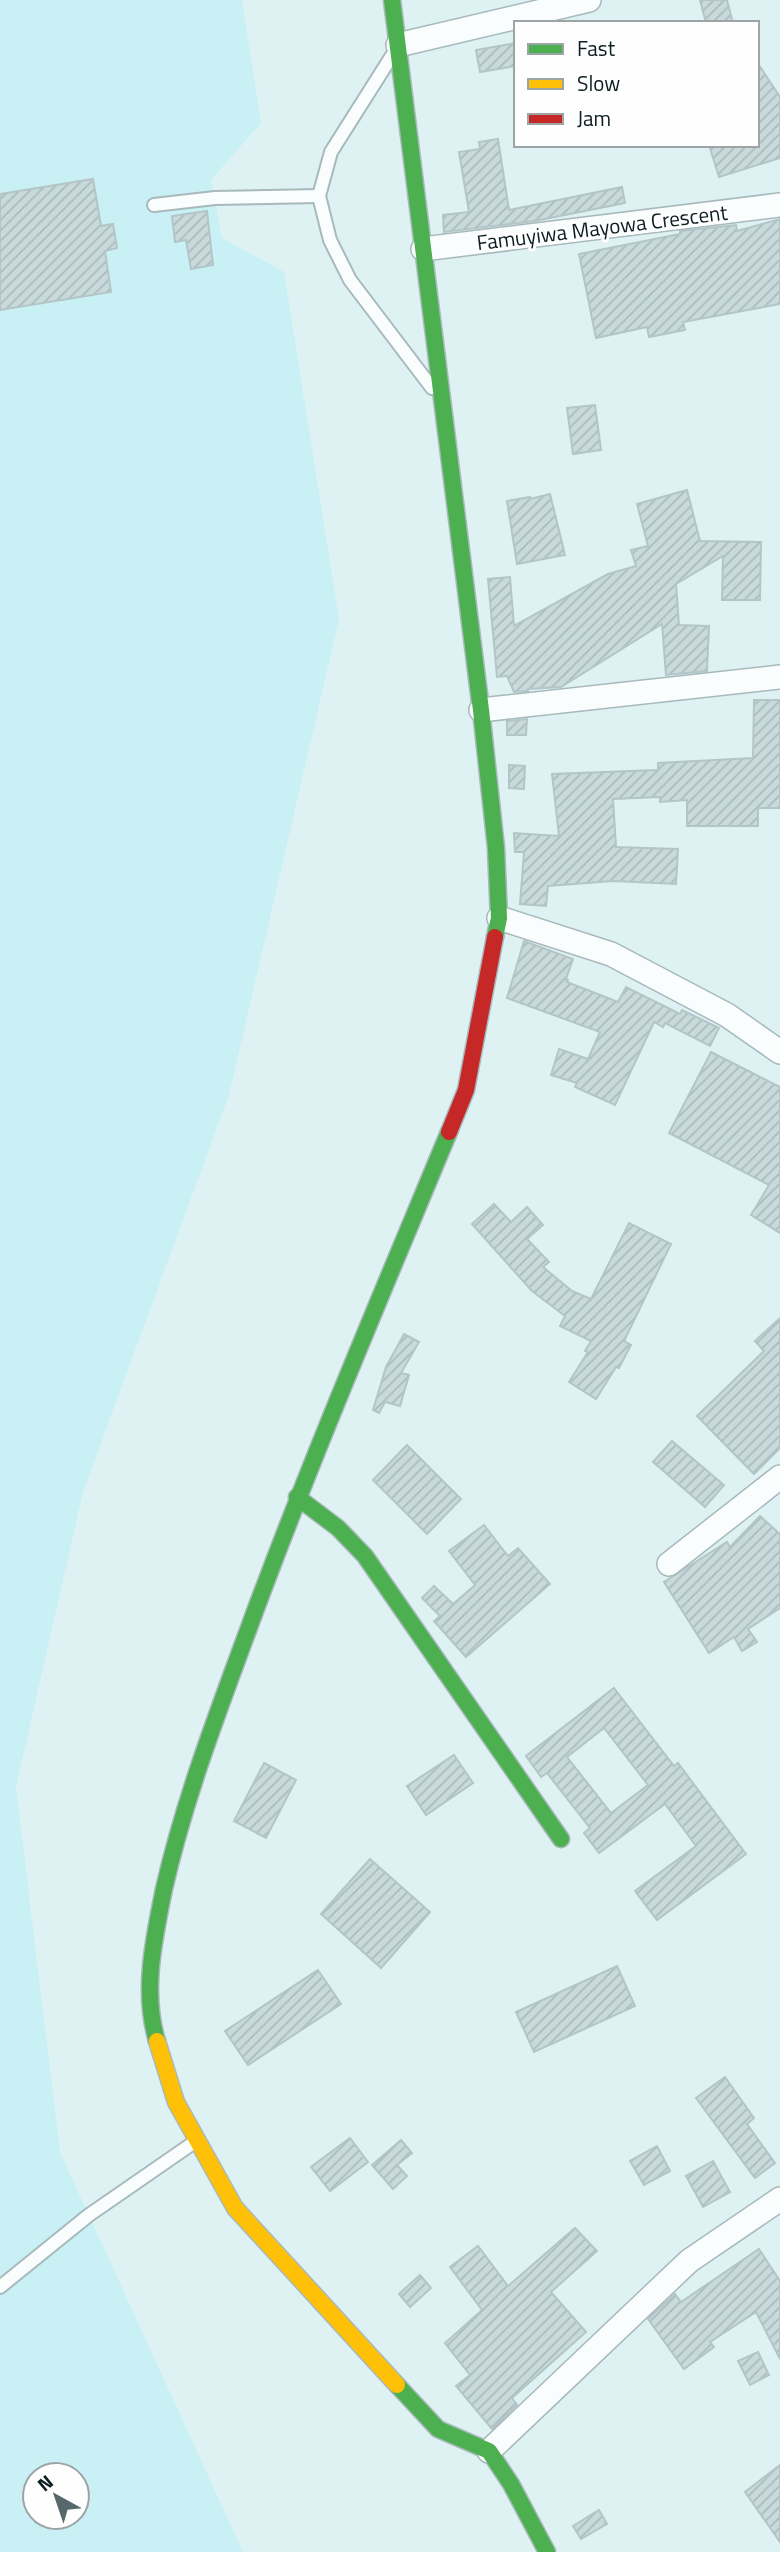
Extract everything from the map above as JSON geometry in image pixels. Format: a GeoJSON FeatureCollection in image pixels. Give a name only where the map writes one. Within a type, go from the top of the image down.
{"type":"FeatureCollection","features":[{"type":"Feature","properties":{"kind":"street"},"geometry":{"type":"LineString","coordinates":[[392,0],[481,710],[496,848],[499,918],[466,1090],[297,1497],[211,1730],[177,1833],[153,1940],[150,2018],[176,2102],[236,2208],[438,2429],[489,2451],[511,2484],[547,2552]]}},
{"type":"Feature","properties":{"kind":"street"},"geometry":{"type":"LineString","coordinates":[[398,46],[589,0]]}},
{"type":"Feature","properties":{"kind":"street","name":"Famuyiwa Mayowa Crescent"},"geometry":{"type":"LineString","coordinates":[[423,249],[780,205]]}},
{"type":"Feature","properties":{"kind":"street"},"geometry":{"type":"LineString","coordinates":[[481,710],[780,677]]}},
{"type":"Feature","properties":{"kind":"street"},"geometry":{"type":"LineString","coordinates":[[499,918],[611,954],[727,1015],[780,1052]]}},
{"type":"Feature","properties":{"kind":"street"},"geometry":{"type":"LineString","coordinates":[[669,1564],[780,1477]]}},
{"type":"Feature","properties":{"kind":"street"},"geometry":{"type":"LineString","coordinates":[[297,1497],[338,1528],[365,1556],[561,1839]]}},
{"type":"Feature","properties":{"kind":"street"},"geometry":{"type":"LineString","coordinates":[[489,2451],[689,2261],[780,2199]]}},
{"type":"Feature","properties":{"kind":"lane"},"geometry":{"type":"LineString","coordinates":[[398,46],[331,152],[319,196],[330,240],[350,280],[443,403]]}},
{"type":"Feature","properties":{"kind":"lane"},"geometry":{"type":"LineString","coordinates":[[154,205],[215,198],[319,196]]}},
{"type":"Feature","properties":{"kind":"lane"},"geometry":{"type":"LineString","coordinates":[[0,2287],[89,2215],[198,2140]]}},
{"type":"Feature","properties":{"kind":"shaded area"},"geometry":{"type":"Polygon","coordinates":[[[0,0],[242,0],[261,123],[211,180],[222,238],[284,272],[339,619],[229,1095],[83,1492],[16,1787],[60,2152],[243,2552],[0,2552],[0,0]]]}},
{"type":"Feature","properties":{"kind":"building"},"geometry":{"type":"Polygon","coordinates":[[[700,0],[727,0],[732,21],[705,21],[700,0]]]}},
{"type":"Feature","properties":{"kind":"building"},"geometry":{"type":"Polygon","coordinates":[[[514,43],[514,66],[480,72],[476,50],[514,43]]]}},
{"type":"Feature","properties":{"kind":"building"},"geometry":{"type":"Polygon","coordinates":[[[759,65],[780,97],[780,158],[719,177],[710,147],[759,147],[759,65]]]}},
{"type":"Feature","properties":{"kind":"building"},"geometry":{"type":"Polygon","coordinates":[[[498,139],[509,210],[622,187],[625,203],[535,221],[444,232],[443,215],[469,212],[459,152],[480,149],[479,142],[498,139]]]}},
{"type":"Feature","properties":{"kind":"building"},"geometry":{"type":"Polygon","coordinates":[[[93,179],[101,226],[113,224],[117,248],[105,251],[111,292],[0,310],[0,194],[93,179]]]}},
{"type":"Feature","properties":{"kind":"building"},"geometry":{"type":"Polygon","coordinates":[[[207,211],[213,265],[191,269],[186,240],[175,242],[172,216],[207,211]]]}},
{"type":"Feature","properties":{"kind":"building"},"geometry":{"type":"Polygon","coordinates":[[[780,219],[780,304],[683,322],[685,330],[649,337],[647,327],[596,338],[579,254],[680,234],[680,231],[736,225],[737,231],[780,219]]]}},
{"type":"Feature","properties":{"kind":"building"},"geometry":{"type":"Polygon","coordinates":[[[595,405],[601,450],[573,454],[567,408],[595,405]]]}},
{"type":"Feature","properties":{"kind":"building"},"geometry":{"type":"Polygon","coordinates":[[[687,490],[700,541],[761,542],[760,600],[722,600],[723,556],[676,584],[679,625],[709,626],[707,671],[666,675],[662,624],[561,687],[514,692],[507,676],[497,677],[488,579],[510,577],[514,626],[608,574],[636,566],[631,550],[648,546],[637,504],[687,490]]]}},
{"type":"Feature","properties":{"kind":"building"},"geometry":{"type":"Polygon","coordinates":[[[550,494],[565,555],[517,564],[507,501],[550,494]]]}},
{"type":"Feature","properties":{"kind":"building"},"geometry":{"type":"Polygon","coordinates":[[[754,700],[780,700],[780,808],[758,808],[758,826],[687,826],[687,800],[660,802],[660,797],[613,799],[616,847],[678,849],[676,884],[613,881],[548,886],[546,906],[520,904],[524,852],[515,852],[514,833],[559,836],[552,774],[658,770],[658,763],[753,758],[754,700]]]}},
{"type":"Feature","properties":{"kind":"building"},"geometry":{"type":"Polygon","coordinates":[[[527,719],[526,735],[507,735],[507,721],[527,719]]]}},
{"type":"Feature","properties":{"kind":"building"},"geometry":{"type":"Polygon","coordinates":[[[509,765],[525,766],[524,789],[509,788],[509,765]]]}},
{"type":"Feature","properties":{"kind":"building"},"geometry":{"type":"Polygon","coordinates":[[[524,941],[573,959],[567,982],[618,1002],[626,987],[680,1014],[682,1010],[719,1028],[710,1046],[665,1023],[663,1027],[654,1022],[615,1105],[575,1087],[577,1083],[551,1075],[559,1049],[588,1059],[600,1032],[507,998],[524,941]]]}},
{"type":"Feature","properties":{"kind":"building"},"geometry":{"type":"Polygon","coordinates":[[[711,1052],[780,1087],[780,1233],[751,1215],[769,1185],[669,1133],[711,1052]]]}},
{"type":"Feature","properties":{"kind":"building"},"geometry":{"type":"Polygon","coordinates":[[[494,1204],[511,1222],[527,1207],[543,1225],[527,1239],[549,1262],[543,1267],[572,1291],[591,1299],[629,1223],[671,1244],[624,1341],[631,1345],[619,1368],[616,1367],[596,1399],[569,1382],[588,1352],[585,1351],[591,1341],[560,1326],[565,1316],[532,1291],[472,1224],[494,1204]]]}},
{"type":"Feature","properties":{"kind":"building"},"geometry":{"type":"Polygon","coordinates":[[[780,1318],[780,1448],[754,1474],[697,1416],[764,1351],[755,1341],[780,1318]]]}},
{"type":"Feature","properties":{"kind":"building"},"geometry":{"type":"Polygon","coordinates":[[[404,1334],[419,1342],[401,1373],[409,1375],[400,1406],[385,1402],[379,1413],[373,1410],[386,1367],[404,1334]]]}},
{"type":"Feature","properties":{"kind":"building"},"geometry":{"type":"Polygon","coordinates":[[[672,1441],[724,1485],[705,1507],[653,1462],[672,1441]]]}},
{"type":"Feature","properties":{"kind":"building"},"geometry":{"type":"Polygon","coordinates":[[[407,1445],[461,1499],[427,1534],[373,1480],[407,1445]]]}},
{"type":"Feature","properties":{"kind":"building"},"geometry":{"type":"Polygon","coordinates":[[[760,1516],[780,1534],[780,1608],[748,1629],[757,1642],[742,1651],[734,1637],[709,1653],[664,1582],[727,1542],[730,1547],[760,1516]]]}},
{"type":"Feature","properties":{"kind":"building"},"geometry":{"type":"Polygon","coordinates":[[[484,1525],[508,1556],[518,1548],[550,1584],[466,1657],[434,1621],[440,1616],[422,1598],[434,1586],[453,1604],[475,1585],[449,1551],[484,1525]]]}},
{"type":"Feature","properties":{"kind":"building"},"geometry":{"type":"Polygon","coordinates":[[[614,1688],[674,1766],[678,1763],[746,1854],[657,1920],[635,1891],[696,1846],[665,1804],[599,1853],[584,1833],[590,1828],[547,1773],[541,1777],[526,1756],[614,1688]],[[604,1728],[567,1757],[611,1813],[648,1785],[604,1728]]]}},
{"type":"Feature","properties":{"kind":"building"},"geometry":{"type":"Polygon","coordinates":[[[454,1755],[473,1783],[426,1815],[407,1786],[454,1755]]]}},
{"type":"Feature","properties":{"kind":"building"},"geometry":{"type":"Polygon","coordinates":[[[264,1763],[296,1780],[266,1838],[234,1821],[264,1763]]]}},
{"type":"Feature","properties":{"kind":"building"},"geometry":{"type":"Polygon","coordinates":[[[370,1859],[430,1912],[381,1968],[321,1914],[370,1859]]]}},
{"type":"Feature","properties":{"kind":"building"},"geometry":{"type":"Polygon","coordinates":[[[617,1966],[635,2006],[534,2052],[516,2012],[617,1966]]]}},
{"type":"Feature","properties":{"kind":"building"},"geometry":{"type":"Polygon","coordinates":[[[318,1970],[341,2004],[248,2065],[225,2031],[318,1970]]]}},
{"type":"Feature","properties":{"kind":"building"},"geometry":{"type":"Polygon","coordinates":[[[725,2077],[754,2118],[747,2124],[775,2163],[755,2178],[696,2098],[725,2077]]]}},
{"type":"Feature","properties":{"kind":"building"},"geometry":{"type":"Polygon","coordinates":[[[350,2138],[368,2162],[330,2191],[311,2167],[350,2138]]]}},
{"type":"Feature","properties":{"kind":"building"},"geometry":{"type":"Polygon","coordinates":[[[401,2140],[412,2153],[397,2165],[407,2176],[393,2189],[372,2165],[401,2140]]]}},
{"type":"Feature","properties":{"kind":"building"},"geometry":{"type":"Polygon","coordinates":[[[657,2146],[670,2171],[644,2185],[630,2161],[657,2146]]]}},
{"type":"Feature","properties":{"kind":"building"},"geometry":{"type":"Polygon","coordinates":[[[713,2161],[730,2192],[703,2207],[686,2176],[713,2161]]]}},
{"type":"Feature","properties":{"kind":"building"},"geometry":{"type":"Polygon","coordinates":[[[575,2228],[597,2251],[551,2292],[586,2332],[512,2398],[517,2405],[492,2429],[456,2386],[470,2375],[445,2343],[482,2310],[450,2267],[478,2246],[508,2286],[575,2228]]]}},
{"type":"Feature","properties":{"kind":"building"},"geometry":{"type":"Polygon","coordinates":[[[759,2249],[780,2281],[780,2359],[756,2312],[710,2342],[714,2347],[684,2369],[648,2319],[675,2294],[681,2302],[759,2249]]]}},
{"type":"Feature","properties":{"kind":"building"},"geometry":{"type":"Polygon","coordinates":[[[420,2275],[431,2288],[410,2307],[399,2294],[420,2275]]]}},
{"type":"Feature","properties":{"kind":"building"},"geometry":{"type":"Polygon","coordinates":[[[758,2352],[769,2375],[750,2385],[738,2361],[758,2352]]]}},
{"type":"Feature","properties":{"kind":"building"},"geometry":{"type":"Polygon","coordinates":[[[780,2465],[780,2542],[745,2492],[780,2465]]]}},
{"type":"Feature","properties":{"kind":"building"},"geometry":{"type":"Polygon","coordinates":[[[599,2510],[607,2524],[581,2539],[573,2526],[599,2510]]]}},
{"type":"Feature","properties":{"kind":"traffic: fast"},"geometry":{"type":"LineString","coordinates":[[392,0],[481,710],[496,848],[499,918],[495,937]]}},
{"type":"Feature","properties":{"kind":"traffic: fast"},"geometry":{"type":"LineString","coordinates":[[157,2041],[150,2003],[153,1946],[172,1856],[191,1791],[295,1507],[449,1132]]}},
{"type":"Feature","properties":{"kind":"traffic: fast"},"geometry":{"type":"LineString","coordinates":[[297,1497],[338,1528],[365,1556],[561,1839]]}},
{"type":"Feature","properties":{"kind":"traffic: fast"},"geometry":{"type":"LineString","coordinates":[[397,2385],[438,2429],[489,2451],[511,2484],[547,2552]]}},
{"type":"Feature","properties":{"kind":"traffic: slow"},"geometry":{"type":"LineString","coordinates":[[157,2041],[176,2102],[235,2208],[397,2385]]}},
{"type":"Feature","properties":{"kind":"traffic: jam"},"geometry":{"type":"LineString","coordinates":[[449,1132],[466,1090],[495,937]]}}]}
